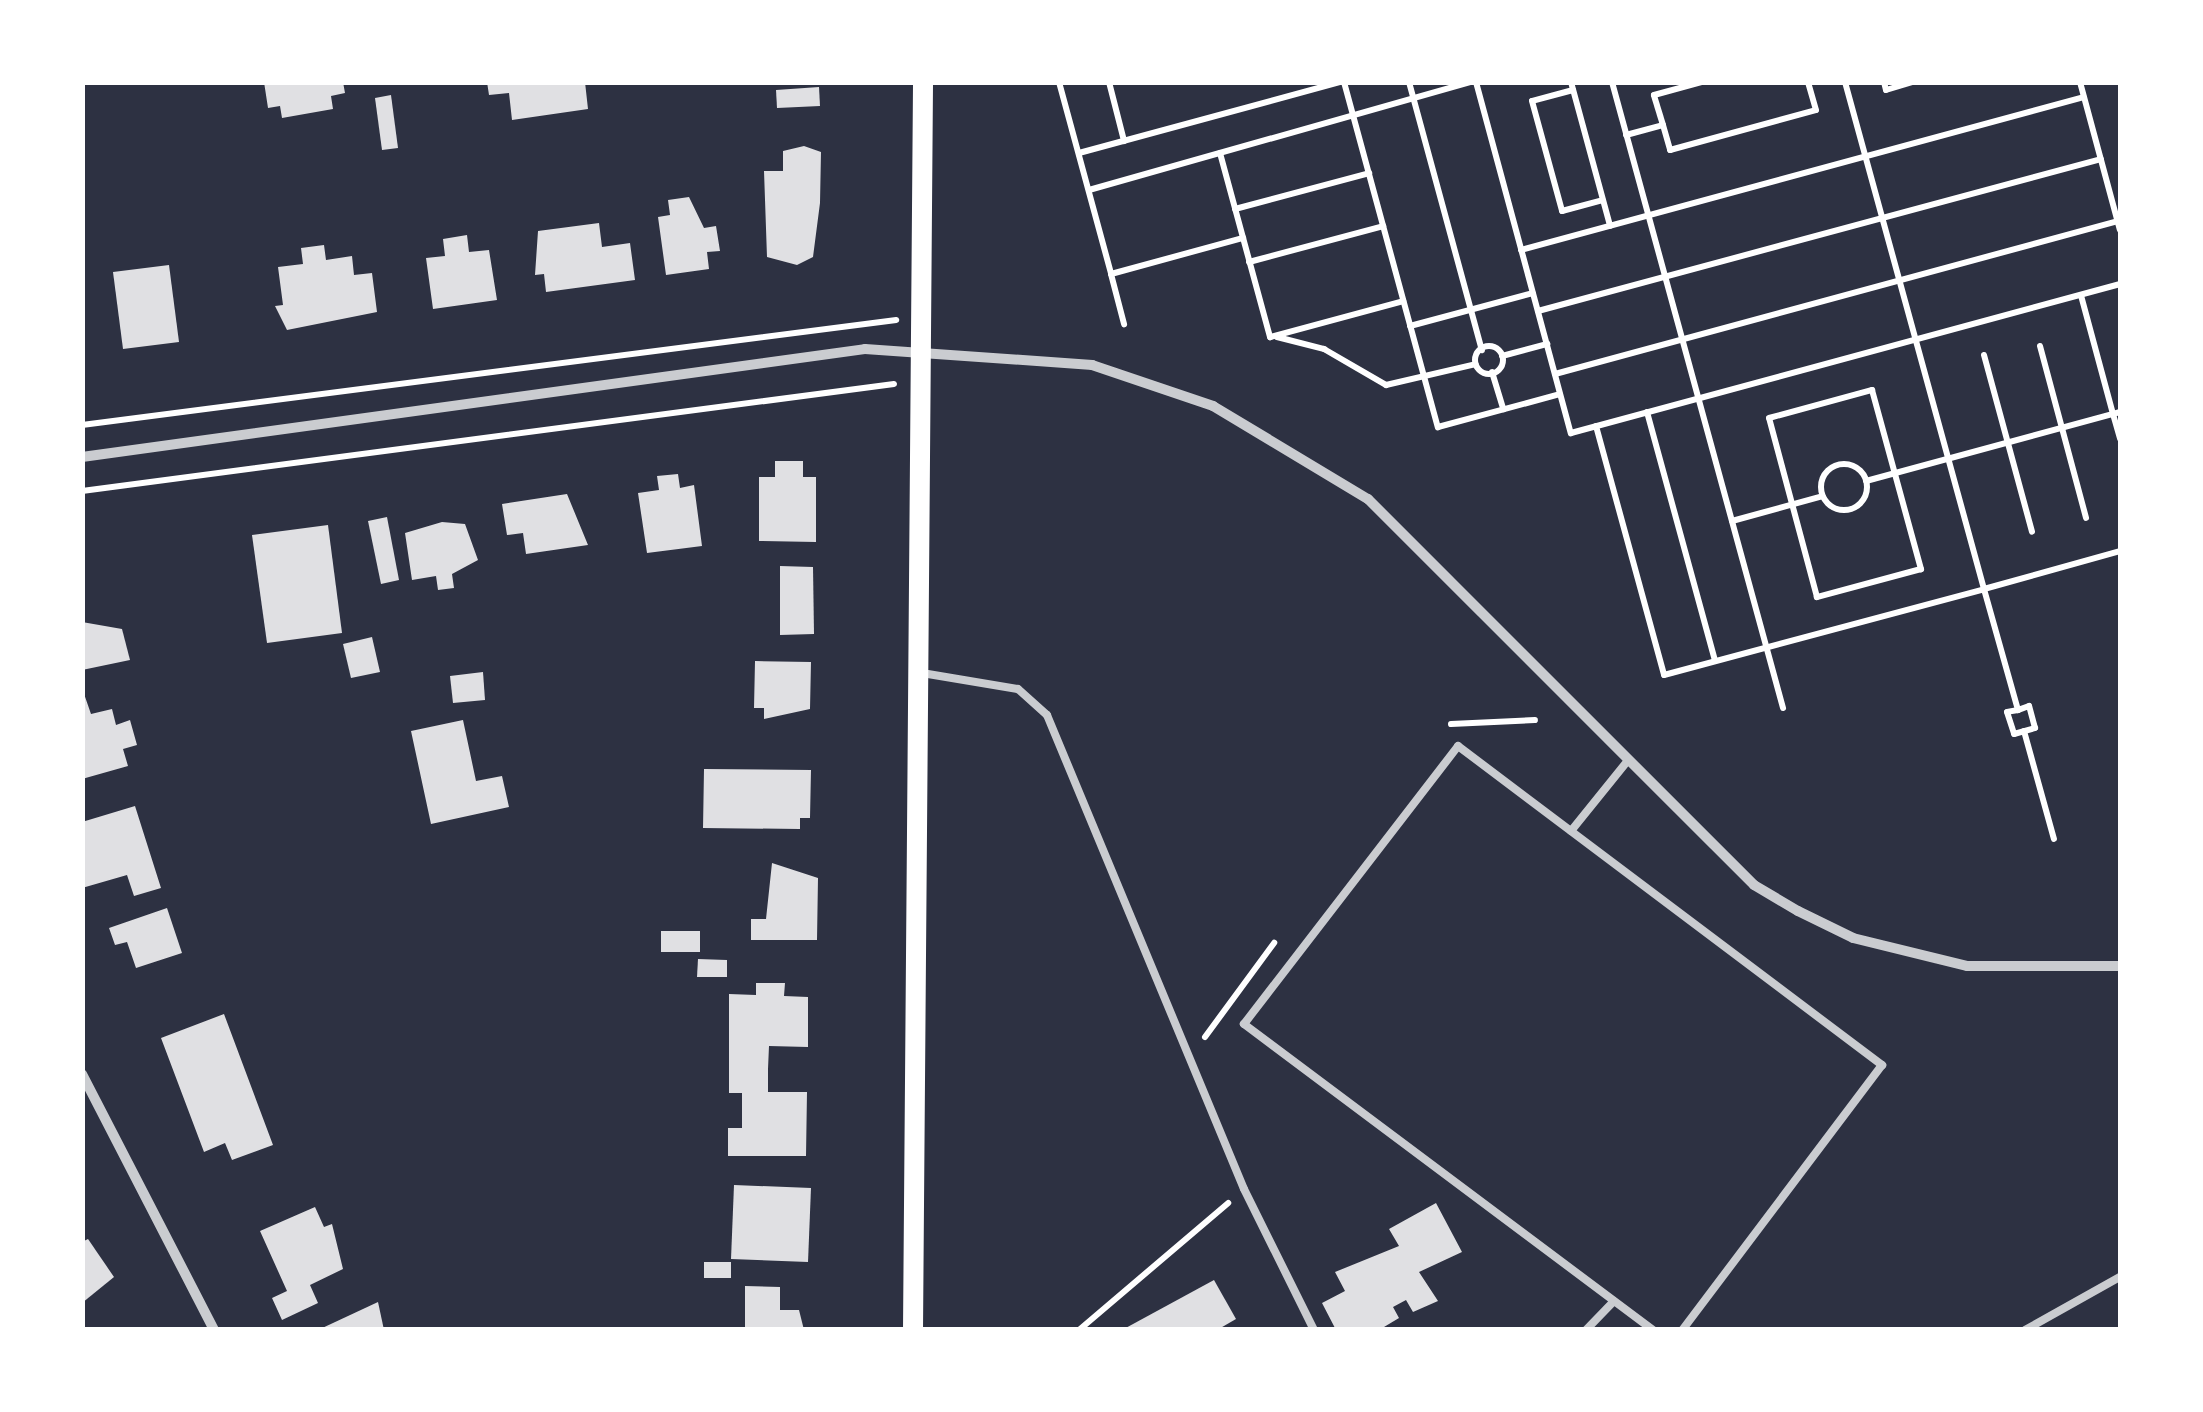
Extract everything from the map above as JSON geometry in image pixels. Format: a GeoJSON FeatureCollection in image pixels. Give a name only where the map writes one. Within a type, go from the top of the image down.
{"type":"FeatureCollection","features":[{"type":"Feature","properties":{"kind":"main road"},"geometry":{"type":"LineString","coordinates":[[914,1330],[922,82]]}},
{"type":"Feature","properties":{"kind":"street"},"geometry":{"type":"LineString","coordinates":[[82,457],[920,348],[1092,365],[1213,406],[1295,449],[1368,499],[1754,885],[1853,938],[1967,966],[2120,966]]}},
{"type":"Feature","properties":{"kind":"street"},"geometry":{"type":"LineString","coordinates":[[82,1074],[214,1330]]}},
{"type":"Feature","properties":{"kind":"lane"},"geometry":{"type":"LineString","coordinates":[[918,673],[1018,689],[1047,715],[1244,1190],[1314,1330]]}},
{"type":"Feature","properties":{"kind":"lane"},"geometry":{"type":"LineString","coordinates":[[1653,1330],[1244,1024],[1458,746],[1882,1065],[1682,1330]]}},
{"type":"Feature","properties":{"kind":"lane"},"geometry":{"type":"LineString","coordinates":[[1571,831],[1629,759]]}},
{"type":"Feature","properties":{"kind":"lane"},"geometry":{"type":"LineString","coordinates":[[2025,1330],[2120,1278]]}},
{"type":"Feature","properties":{"kind":"lane"},"geometry":{"type":"LineString","coordinates":[[1586,1330],[1614,1300]]}},
{"type":"Feature","properties":{"kind":"path"},"geometry":{"type":"LineString","coordinates":[[1060,82],[1124,324]]}},
{"type":"Feature","properties":{"kind":"path"},"geometry":{"type":"LineString","coordinates":[[1108,82],[1124,141]]}},
{"type":"Feature","properties":{"kind":"path"},"geometry":{"type":"LineString","coordinates":[[1286,82],[1290,96]]}},
{"type":"Feature","properties":{"kind":"path"},"geometry":{"type":"LineString","coordinates":[[1079,153],[1342,82],[1438,427],[1560,394]]}},
{"type":"Feature","properties":{"kind":"path"},"geometry":{"type":"LineString","coordinates":[[1409,82],[1482,350]]}},
{"type":"Feature","properties":{"kind":"path"},"geometry":{"type":"LineString","coordinates":[[1089,190],[1473,82],[1570,432],[2120,284]]}},
{"type":"Feature","properties":{"kind":"path"},"geometry":{"type":"LineString","coordinates":[[1612,82],[1783,708]]}},
{"type":"Feature","properties":{"kind":"path"},"geometry":{"type":"LineString","coordinates":[[1702,82],[1654,96],[1670,150],[1816,110],[1808,82]]}},
{"type":"Feature","properties":{"kind":"path"},"geometry":{"type":"LineString","coordinates":[[1844,82],[2018,710]]}},
{"type":"Feature","properties":{"kind":"path"},"geometry":{"type":"LineString","coordinates":[[1884,82],[1912,82]]}},
{"type":"Feature","properties":{"kind":"path"},"geometry":{"type":"LineString","coordinates":[[1555,374],[1897,281],[2119,226],[2080,82]]}},
{"type":"Feature","properties":{"kind":"path"},"geometry":{"type":"LineString","coordinates":[[1603,200],[1562,211],[1532,101],[1572,86],[1603,200],[1610,226]]}},
{"type":"Feature","properties":{"kind":"path"},"geometry":{"type":"LineString","coordinates":[[1521,250],[2084,97]]}},
{"type":"Feature","properties":{"kind":"path"},"geometry":{"type":"LineString","coordinates":[[1626,134],[1663,124]]}},
{"type":"Feature","properties":{"kind":"path"},"geometry":{"type":"LineString","coordinates":[[1220,153],[1270,337]]}},
{"type":"Feature","properties":{"kind":"path"},"geometry":{"type":"LineString","coordinates":[[1538,311],[2101,159]]}},
{"type":"Feature","properties":{"kind":"path"},"geometry":{"type":"LineString","coordinates":[[1235,209],[1368,173]]}},
{"type":"Feature","properties":{"kind":"path"},"geometry":{"type":"LineString","coordinates":[[1249,262],[1383,226]]}},
{"type":"Feature","properties":{"kind":"path"},"geometry":{"type":"LineString","coordinates":[[1111,274],[1243,238]]}},
{"type":"Feature","properties":{"kind":"path"},"geometry":{"type":"LineString","coordinates":[[1410,326],[1533,293]]}},
{"type":"Feature","properties":{"kind":"path"},"geometry":{"type":"LineString","coordinates":[[2081,295],[2117,413],[2120,439]]}},
{"type":"Feature","properties":{"kind":"path"},"geometry":{"type":"LineString","coordinates":[[1270,337],[1404,301]]}},
{"type":"Feature","properties":{"kind":"path"},"geometry":{"type":"LineString","coordinates":[[82,424],[855,321]]}},
{"type":"Feature","properties":{"kind":"path"},"geometry":{"type":"LineString","coordinates":[[1270,337],[1312,344],[1386,385],[1476,364]]}},
{"type":"Feature","properties":{"kind":"path"},"geometry":{"type":"LineString","coordinates":[[1502,356],[1546,344]]}},
{"type":"Feature","properties":{"kind":"path"},"geometry":{"type":"LineString","coordinates":[[1499,345],[1502,356],[1505,368],[1479,375],[1473,352],[1499,345]]}},
{"type":"Feature","properties":{"kind":"path"},"geometry":{"type":"LineString","coordinates":[[2040,346],[2086,518]]}},
{"type":"Feature","properties":{"kind":"path"},"geometry":{"type":"LineString","coordinates":[[1984,356],[2032,532]]}},
{"type":"Feature","properties":{"kind":"path"},"geometry":{"type":"LineString","coordinates":[[1492,372],[1503,409]]}},
{"type":"Feature","properties":{"kind":"path"},"geometry":{"type":"LineString","coordinates":[[82,491],[854,382]]}},
{"type":"Feature","properties":{"kind":"path"},"geometry":{"type":"LineString","coordinates":[[1872,390],[1895,473],[1921,569],[1817,597],[1769,418],[1872,390]]}},
{"type":"Feature","properties":{"kind":"path"},"geometry":{"type":"LineString","coordinates":[[1647,412],[1715,660]]}},
{"type":"Feature","properties":{"kind":"path"},"geometry":{"type":"LineString","coordinates":[[1866,481],[2117,413]]}},
{"type":"Feature","properties":{"kind":"path"},"geometry":{"type":"LineString","coordinates":[[1596,426],[1664,675],[2120,551]]}},
{"type":"Feature","properties":{"kind":"path"},"geometry":{"type":"LineString","coordinates":[[1732,521],[1823,496],[1848,509],[1865,496],[1866,481],[1851,465],[1836,466],[1822,481],[1823,496]]}},
{"type":"Feature","properties":{"kind":"path"},"geometry":{"type":"LineString","coordinates":[[2030,706],[2035,728],[2014,734],[2007,712],[2018,710],[2030,706]]}},
{"type":"Feature","properties":{"kind":"path"},"geometry":{"type":"LineString","coordinates":[[2024,731],[2054,839]]}},
{"type":"Feature","properties":{"kind":"path"},"geometry":{"type":"LineString","coordinates":[[1079,1330],[1244,1190]]}},
{"type":"Feature","properties":{"kind":"building"},"geometry":{"type":"Polygon","coordinates":[[[264,82],[343,82],[345,93],[331,96],[333,109],[282,118],[280,106],[268,108],[264,82]]]}},
{"type":"Feature","properties":{"kind":"building"},"geometry":{"type":"Polygon","coordinates":[[[487,82],[585,82],[588,109],[512,120],[509,93],[489,95],[487,82]]]}},
{"type":"Feature","properties":{"kind":"building"},"geometry":{"type":"Polygon","coordinates":[[[819,87],[820,106],[777,108],[776,90],[819,87]]]}},
{"type":"Feature","properties":{"kind":"building"},"geometry":{"type":"Polygon","coordinates":[[[391,95],[398,148],[382,150],[375,98],[391,95]]]}},
{"type":"Feature","properties":{"kind":"building"},"geometry":{"type":"Polygon","coordinates":[[[804,146],[821,152],[820,203],[813,257],[797,265],[767,257],[764,171],[783,171],[783,151],[804,146]]]}},
{"type":"Feature","properties":{"kind":"building"},"geometry":{"type":"Polygon","coordinates":[[[689,197],[704,228],[716,226],[720,251],[707,252],[709,269],[666,275],[658,217],[670,215],[668,200],[689,197]]]}},
{"type":"Feature","properties":{"kind":"building"},"geometry":{"type":"Polygon","coordinates":[[[599,223],[602,247],[630,243],[635,280],[546,292],[544,274],[535,275],[538,231],[599,223]]]}},
{"type":"Feature","properties":{"kind":"building"},"geometry":{"type":"Polygon","coordinates":[[[467,235],[469,252],[489,250],[497,300],[433,309],[426,258],[445,256],[443,239],[467,235]]]}},
{"type":"Feature","properties":{"kind":"building"},"geometry":{"type":"Polygon","coordinates":[[[324,245],[326,260],[352,256],[354,275],[372,273],[377,312],[287,330],[275,306],[283,305],[278,267],[303,264],[301,248],[324,245]]]}},
{"type":"Feature","properties":{"kind":"building"},"geometry":{"type":"Polygon","coordinates":[[[169,265],[179,342],[123,349],[113,272],[169,265]]]}},
{"type":"Feature","properties":{"kind":"building"},"geometry":{"type":"Polygon","coordinates":[[[775,461],[803,461],[803,477],[816,477],[816,542],[759,541],[759,477],[775,477],[775,461]]]}},
{"type":"Feature","properties":{"kind":"building"},"geometry":{"type":"Polygon","coordinates":[[[678,474],[680,488],[694,485],[702,546],[647,553],[638,493],[659,490],[657,476],[678,474]]]}},
{"type":"Feature","properties":{"kind":"building"},"geometry":{"type":"Polygon","coordinates":[[[567,494],[588,545],[526,554],[523,533],[507,535],[502,504],[567,494]]]}},
{"type":"Feature","properties":{"kind":"building"},"geometry":{"type":"Polygon","coordinates":[[[387,517],[399,580],[381,584],[368,521],[387,517]]]}},
{"type":"Feature","properties":{"kind":"building"},"geometry":{"type":"Polygon","coordinates":[[[442,522],[465,524],[478,560],[452,574],[454,588],[438,590],[436,576],[412,580],[405,533],[442,522]]]}},
{"type":"Feature","properties":{"kind":"building"},"geometry":{"type":"Polygon","coordinates":[[[328,525],[342,633],[267,643],[252,535],[328,525]]]}},
{"type":"Feature","properties":{"kind":"building"},"geometry":{"type":"Polygon","coordinates":[[[780,566],[813,567],[814,634],[780,635],[780,566]]]}},
{"type":"Feature","properties":{"kind":"building"},"geometry":{"type":"Polygon","coordinates":[[[82,622],[122,629],[130,660],[82,670],[82,622]]]}},
{"type":"Feature","properties":{"kind":"building"},"geometry":{"type":"Polygon","coordinates":[[[372,637],[380,672],[351,678],[343,644],[372,637]]]}},
{"type":"Feature","properties":{"kind":"building"},"geometry":{"type":"Polygon","coordinates":[[[755,661],[811,662],[810,709],[764,719],[764,708],[754,708],[755,661]]]}},
{"type":"Feature","properties":{"kind":"building"},"geometry":{"type":"Polygon","coordinates":[[[483,672],[485,700],[453,703],[450,676],[483,672]]]}},
{"type":"Feature","properties":{"kind":"building"},"geometry":{"type":"Polygon","coordinates":[[[82,688],[91,714],[112,709],[116,725],[130,720],[137,745],[123,749],[128,766],[82,779],[82,688]]]}},
{"type":"Feature","properties":{"kind":"building"},"geometry":{"type":"Polygon","coordinates":[[[463,720],[476,781],[502,776],[509,807],[431,824],[411,731],[463,720]]]}},
{"type":"Feature","properties":{"kind":"building"},"geometry":{"type":"Polygon","coordinates":[[[704,769],[811,770],[810,818],[800,818],[800,829],[703,828],[704,769]]]}},
{"type":"Feature","properties":{"kind":"building"},"geometry":{"type":"Polygon","coordinates":[[[135,806],[161,888],[134,896],[127,875],[82,888],[82,822],[135,806]]]}},
{"type":"Feature","properties":{"kind":"building"},"geometry":{"type":"Polygon","coordinates":[[[772,863],[818,878],[817,940],[751,940],[751,919],[766,919],[772,863]]]}},
{"type":"Feature","properties":{"kind":"building"},"geometry":{"type":"Polygon","coordinates":[[[167,908],[182,953],[136,968],[127,942],[115,945],[109,928],[167,908]]]}},
{"type":"Feature","properties":{"kind":"building"},"geometry":{"type":"Polygon","coordinates":[[[661,931],[700,931],[700,952],[661,952],[661,931]]]}},
{"type":"Feature","properties":{"kind":"building"},"geometry":{"type":"Polygon","coordinates":[[[698,959],[727,960],[727,977],[697,977],[698,959]]]}},
{"type":"Feature","properties":{"kind":"building"},"geometry":{"type":"Polygon","coordinates":[[[756,983],[785,983],[784,996],[808,997],[808,1047],[769,1046],[768,1069],[768,1092],[807,1092],[806,1156],[728,1156],[728,1128],[742,1128],[742,1093],[729,1093],[729,994],[756,995],[756,983]]]}},
{"type":"Feature","properties":{"kind":"building"},"geometry":{"type":"Polygon","coordinates":[[[224,1014],[273,1145],[232,1160],[225,1143],[204,1152],[161,1038],[224,1014]]]}},
{"type":"Feature","properties":{"kind":"building"},"geometry":{"type":"Polygon","coordinates":[[[734,1185],[811,1188],[808,1262],[731,1259],[734,1185]]]}},
{"type":"Feature","properties":{"kind":"building"},"geometry":{"type":"Polygon","coordinates":[[[1436,1203],[1462,1252],[1419,1272],[1438,1301],[1413,1312],[1406,1300],[1393,1307],[1399,1318],[1379,1330],[1336,1330],[1322,1303],[1345,1291],[1335,1272],[1399,1246],[1389,1229],[1436,1203]]]}},
{"type":"Feature","properties":{"kind":"building"},"geometry":{"type":"Polygon","coordinates":[[[315,1207],[324,1227],[332,1224],[343,1269],[310,1285],[318,1303],[282,1320],[272,1298],[287,1291],[260,1231],[315,1207]]]}},
{"type":"Feature","properties":{"kind":"building"},"geometry":{"type":"Polygon","coordinates":[[[88,1239],[114,1277],[82,1303],[82,1242],[88,1239]]]}},
{"type":"Feature","properties":{"kind":"building"},"geometry":{"type":"Polygon","coordinates":[[[704,1262],[731,1262],[731,1278],[704,1278],[704,1262]]]}},
{"type":"Feature","properties":{"kind":"building"},"geometry":{"type":"Polygon","coordinates":[[[1214,1280],[1236,1319],[1217,1330],[1122,1330],[1214,1280]]]}},
{"type":"Feature","properties":{"kind":"building"},"geometry":{"type":"Polygon","coordinates":[[[745,1286],[780,1287],[780,1310],[799,1310],[804,1330],[745,1330],[745,1286]]]}},
{"type":"Feature","properties":{"kind":"building"},"geometry":{"type":"Polygon","coordinates":[[[378,1302],[384,1330],[318,1330],[378,1302]]]}}]}
